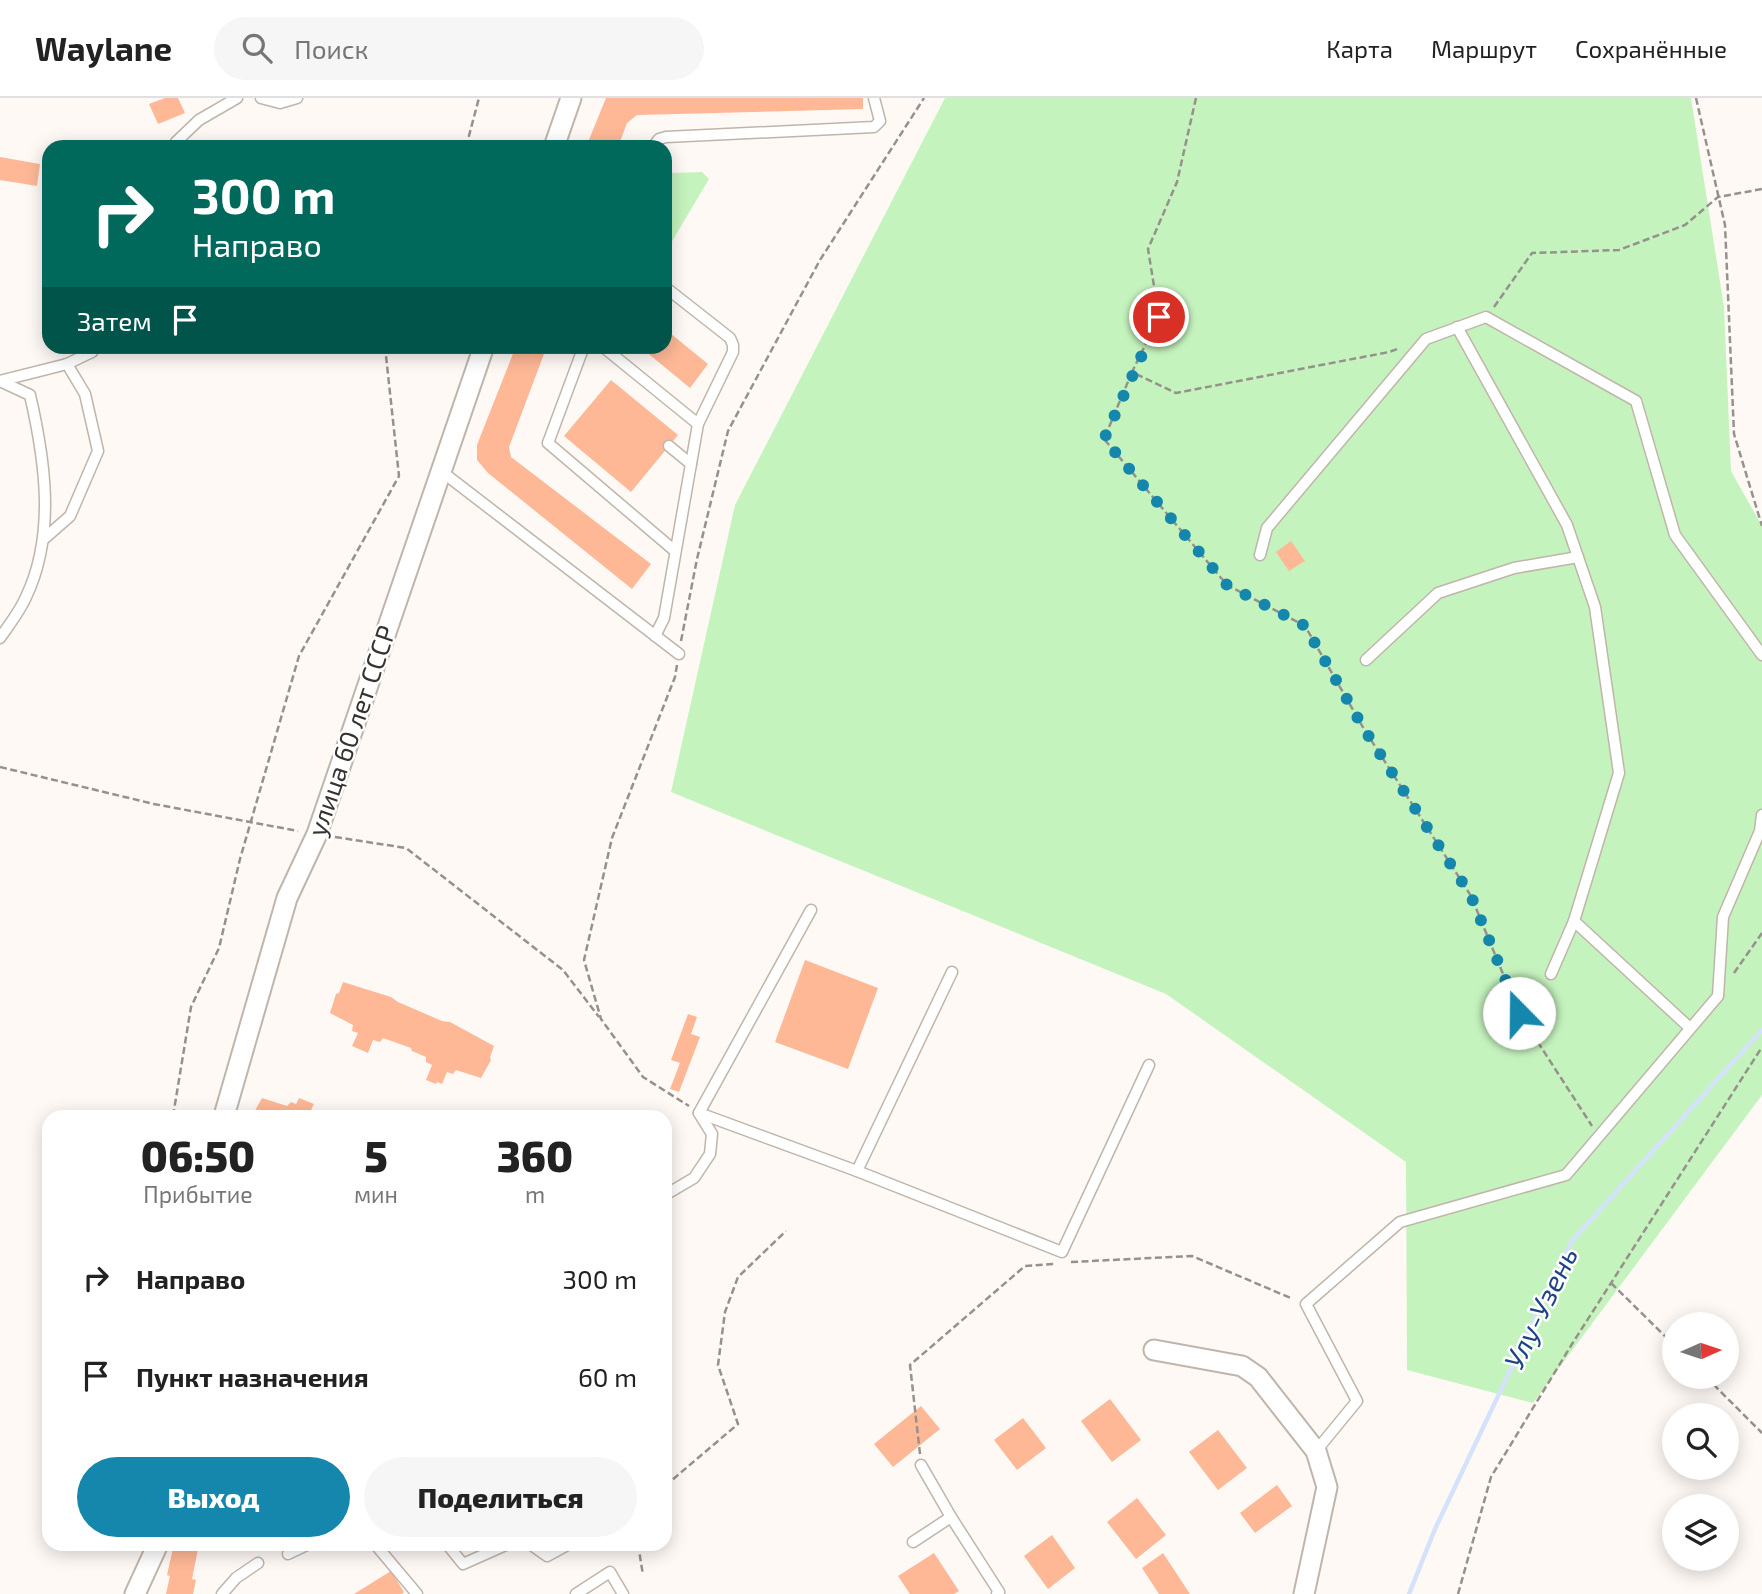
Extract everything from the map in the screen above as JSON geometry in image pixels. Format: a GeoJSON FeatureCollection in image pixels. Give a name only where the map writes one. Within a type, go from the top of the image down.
{"type":"FeatureCollection","features":[{"type":"Feature","properties":{"kind":"street"},"geometry":{"type":"LineString","coordinates":[[556,140],[571,98]]}},
{"type":"Feature","properties":{"kind":"street","name":"улица 60 лет СССР"},"geometry":{"type":"LineString","coordinates":[[226,1110],[287,898],[317,834],[481,354]]}},
{"type":"Feature","properties":{"kind":"street"},"geometry":{"type":"LineString","coordinates":[[1154,1350],[1242,1367],[1258,1377],[1316,1451],[1327,1487],[1304,1594]]}},
{"type":"Feature","properties":{"kind":"street"},"geometry":{"type":"LineString","coordinates":[[135,1594],[155,1551]]}},
{"type":"Feature","properties":{"kind":"lane"},"geometry":{"type":"LineString","coordinates":[[178,140],[199,120],[237,98]]}},
{"type":"Feature","properties":{"kind":"lane"},"geometry":{"type":"LineString","coordinates":[[261,98],[280,103],[297,98]]}},
{"type":"Feature","properties":{"kind":"lane"},"geometry":{"type":"LineString","coordinates":[[658,140],[666,137],[874,127],[880,121],[874,98]]}},
{"type":"Feature","properties":{"kind":"lane"},"geometry":{"type":"LineString","coordinates":[[655,636],[664,618],[698,424],[733,352],[730,338],[672,292]]}},
{"type":"Feature","properties":{"kind":"lane"},"geometry":{"type":"LineString","coordinates":[[1260,555],[1267,528],[1426,339],[1486,317],[1636,401],[1675,535],[1762,654]]}},
{"type":"Feature","properties":{"kind":"lane"},"geometry":{"type":"LineString","coordinates":[[1457,327],[1567,525],[1595,607],[1619,773],[1574,921],[1551,974]]}},
{"type":"Feature","properties":{"kind":"lane"},"geometry":{"type":"LineString","coordinates":[[0,381],[67,364],[88,354]]}},
{"type":"Feature","properties":{"kind":"lane"},"geometry":{"type":"LineString","coordinates":[[581,354],[548,443],[675,551]]}},
{"type":"Feature","properties":{"kind":"lane"},"geometry":{"type":"LineString","coordinates":[[612,354],[698,424]]}},
{"type":"Feature","properties":{"kind":"lane"},"geometry":{"type":"LineString","coordinates":[[45,538],[70,516],[98,450],[85,394],[67,364]]}},
{"type":"Feature","properties":{"kind":"lane"},"geometry":{"type":"LineString","coordinates":[[0,381],[30,395],[42,445],[45,538],[26,597],[0,638]]}},
{"type":"Feature","properties":{"kind":"lane"},"geometry":{"type":"LineString","coordinates":[[669,446],[691,464]]}},
{"type":"Feature","properties":{"kind":"lane"},"geometry":{"type":"LineString","coordinates":[[441,471],[679,654]]}},
{"type":"Feature","properties":{"kind":"lane"},"geometry":{"type":"LineString","coordinates":[[1366,660],[1438,593],[1514,568],[1578,558]]}},
{"type":"Feature","properties":{"kind":"lane"},"geometry":{"type":"LineString","coordinates":[[1316,1451],[1357,1401],[1306,1304],[1400,1222],[1566,1175],[1718,996],[1723,917],[1760,831],[1762,816]]}},
{"type":"Feature","properties":{"kind":"lane"},"geometry":{"type":"LineString","coordinates":[[699,1113],[811,911]]}},
{"type":"Feature","properties":{"kind":"lane"},"geometry":{"type":"LineString","coordinates":[[1574,921],[1690,1028]]}},
{"type":"Feature","properties":{"kind":"lane"},"geometry":{"type":"LineString","coordinates":[[857,1171],[952,972]]}},
{"type":"Feature","properties":{"kind":"lane"},"geometry":{"type":"LineString","coordinates":[[699,1113],[857,1171],[1062,1252],[1149,1065]]}},
{"type":"Feature","properties":{"kind":"lane"},"geometry":{"type":"LineString","coordinates":[[672,1191],[694,1178],[710,1154],[712,1134],[699,1113]]}},
{"type":"Feature","properties":{"kind":"lane"},"geometry":{"type":"LineString","coordinates":[[921,1465],[999,1592],[997,1594]]}},
{"type":"Feature","properties":{"kind":"lane"},"geometry":{"type":"LineString","coordinates":[[913,1542],[951,1517]]}},
{"type":"Feature","properties":{"kind":"lane"},"geometry":{"type":"LineString","coordinates":[[288,1554],[294,1551]]}},
{"type":"Feature","properties":{"kind":"lane"},"geometry":{"type":"LineString","coordinates":[[381,1551],[417,1594]]}},
{"type":"Feature","properties":{"kind":"lane"},"geometry":{"type":"LineString","coordinates":[[453,1551],[463,1564],[492,1551]]}},
{"type":"Feature","properties":{"kind":"lane"},"geometry":{"type":"LineString","coordinates":[[540,1551],[547,1556],[556,1551]]}},
{"type":"Feature","properties":{"kind":"lane"},"geometry":{"type":"LineString","coordinates":[[222,1594],[236,1578],[258,1563]]}},
{"type":"Feature","properties":{"kind":"lane"},"geometry":{"type":"LineString","coordinates":[[576,1594],[610,1572],[623,1594]]}},
{"type":"Feature","properties":{"kind":"path"},"geometry":{"type":"LineString","coordinates":[[469,140],[479,98]]}},
{"type":"Feature","properties":{"kind":"path"},"geometry":{"type":"LineString","coordinates":[[699,1113],[643,1077],[601,1019],[584,960],[612,838],[675,677],[697,559],[728,431],[820,260],[924,98]]}},
{"type":"Feature","properties":{"kind":"path"},"geometry":{"type":"LineString","coordinates":[[1196,98],[1177,182],[1148,249],[1159,317],[1104,439],[1227,585],[1305,626],[1364,729],[1471,896],[1519,1013],[1583,1115],[1599,1133]]}},
{"type":"Feature","properties":{"kind":"path"},"geometry":{"type":"LineString","coordinates":[[1696,98],[1725,225],[1734,434],[1762,526]]}},
{"type":"Feature","properties":{"kind":"path"},"geometry":{"type":"LineString","coordinates":[[1486,317],[1532,253],[1619,250],[1685,225],[1718,197],[1762,189]]}},
{"type":"Feature","properties":{"kind":"path"},"geometry":{"type":"LineString","coordinates":[[1132,372],[1176,393],[1389,352],[1426,339]]}},
{"type":"Feature","properties":{"kind":"path"},"geometry":{"type":"LineString","coordinates":[[174,1110],[191,1007],[219,948],[240,859],[299,656],[399,476],[387,354]]}},
{"type":"Feature","properties":{"kind":"path"},"geometry":{"type":"LineString","coordinates":[[1718,996],[1762,933]]}},
{"type":"Feature","properties":{"kind":"path"},"geometry":{"type":"LineString","coordinates":[[1458,1594],[1491,1477],[1762,1047]]}},
{"type":"Feature","properties":{"kind":"path"},"geometry":{"type":"LineString","coordinates":[[672,1480],[738,1424],[718,1364],[725,1311],[738,1278],[786,1231]]}},
{"type":"Feature","properties":{"kind":"path"},"geometry":{"type":"LineString","coordinates":[[921,1465],[910,1365],[1025,1266],[1192,1256],[1306,1304]]}},
{"type":"Feature","properties":{"kind":"path"},"geometry":{"type":"LineString","coordinates":[[1611,1283],[1662,1333]]}},
{"type":"Feature","properties":{"kind":"path"},"geometry":{"type":"LineString","coordinates":[[1719,1390],[1762,1433]]}},
{"type":"Feature","properties":{"kind":"path"},"geometry":{"type":"LineString","coordinates":[[639,1551],[643,1575]]}},
{"type":"Feature","properties":{"kind":"green space"},"geometry":{"type":"Polygon","coordinates":[[[945,98],[1691,98],[1724,307],[1731,471],[1762,526],[1762,1095],[1533,1403],[1407,1370],[1406,1162],[1166,994],[671,792],[735,505],[945,98]]]}},
{"type":"Feature","properties":{"kind":"green space"},"geometry":{"type":"Polygon","coordinates":[[[702,172],[709,179],[672,241],[672,173],[702,172]]]}},
{"type":"Feature","properties":{"kind":"building"},"geometry":{"type":"Polygon","coordinates":[[[165,98],[178,98],[185,113],[158,124],[149,104],[165,98]]]}},
{"type":"Feature","properties":{"kind":"building"},"geometry":{"type":"Polygon","coordinates":[[[606,98],[863,98],[863,109],[637,115],[627,123],[621,140],[589,140],[606,98]]]}},
{"type":"Feature","properties":{"kind":"building"},"geometry":{"type":"Polygon","coordinates":[[[0,157],[40,164],[37,186],[0,180],[0,157]]]}},
{"type":"Feature","properties":{"kind":"building"},"geometry":{"type":"Polygon","coordinates":[[[672,335],[708,364],[690,388],[649,354],[672,354],[672,335]]]}},
{"type":"Feature","properties":{"kind":"building"},"geometry":{"type":"Polygon","coordinates":[[[513,354],[544,354],[509,447],[511,457],[651,564],[632,589],[488,473],[477,460],[477,445],[513,354]]]}},
{"type":"Feature","properties":{"kind":"building"},"geometry":{"type":"Polygon","coordinates":[[[611,380],[678,435],[631,492],[564,436],[611,380]]]}},
{"type":"Feature","properties":{"kind":"building"},"geometry":{"type":"Polygon","coordinates":[[[1291,541],[1305,561],[1289,571],[1276,552],[1291,541]]]}},
{"type":"Feature","properties":{"kind":"building"},"geometry":{"type":"Polygon","coordinates":[[[805,960],[878,988],[848,1069],[775,1042],[805,960]]]}},
{"type":"Feature","properties":{"kind":"building"},"geometry":{"type":"Polygon","coordinates":[[[343,982],[391,997],[442,1021],[450,1022],[494,1046],[491,1060],[481,1078],[456,1070],[453,1074],[447,1072],[442,1084],[436,1084],[426,1080],[432,1065],[426,1062],[426,1057],[411,1048],[383,1038],[380,1042],[373,1040],[368,1053],[352,1046],[358,1033],[352,1031],[353,1025],[330,1013],[343,982]]]}},
{"type":"Feature","properties":{"kind":"building"},"geometry":{"type":"Polygon","coordinates":[[[688,1014],[697,1017],[691,1034],[700,1037],[679,1092],[670,1089],[680,1063],[671,1060],[688,1014]]]}},
{"type":"Feature","properties":{"kind":"building"},"geometry":{"type":"Polygon","coordinates":[[[262,1098],[287,1106],[291,1102],[296,1104],[299,1098],[314,1104],[311,1110],[255,1110],[262,1098]]]}},
{"type":"Feature","properties":{"kind":"building"},"geometry":{"type":"Polygon","coordinates":[[[1110,1399],[1141,1440],[1112,1462],[1081,1421],[1110,1399]]]}},
{"type":"Feature","properties":{"kind":"building"},"geometry":{"type":"Polygon","coordinates":[[[921,1406],[940,1429],[893,1467],[874,1444],[921,1406]]]}},
{"type":"Feature","properties":{"kind":"building"},"geometry":{"type":"Polygon","coordinates":[[[1023,1418],[1046,1448],[1017,1470],[994,1440],[1023,1418]]]}},
{"type":"Feature","properties":{"kind":"building"},"geometry":{"type":"Polygon","coordinates":[[[1218,1430],[1247,1468],[1218,1490],[1189,1452],[1218,1430]]]}},
{"type":"Feature","properties":{"kind":"building"},"geometry":{"type":"Polygon","coordinates":[[[1277,1485],[1292,1506],[1255,1533],[1240,1513],[1277,1485]]]}},
{"type":"Feature","properties":{"kind":"building"},"geometry":{"type":"Polygon","coordinates":[[[1137,1498],[1166,1535],[1136,1559],[1107,1522],[1137,1498]]]}},
{"type":"Feature","properties":{"kind":"building"},"geometry":{"type":"Polygon","coordinates":[[[1052,1535],[1075,1568],[1048,1589],[1024,1556],[1052,1535]]]}},
{"type":"Feature","properties":{"kind":"building"},"geometry":{"type":"Polygon","coordinates":[[[172,1551],[198,1551],[192,1579],[196,1580],[193,1594],[166,1594],[170,1576],[167,1575],[172,1551]]]}},
{"type":"Feature","properties":{"kind":"building"},"geometry":{"type":"Polygon","coordinates":[[[934,1553],[959,1591],[954,1594],[910,1594],[898,1576],[934,1553]]]}},
{"type":"Feature","properties":{"kind":"building"},"geometry":{"type":"Polygon","coordinates":[[[1163,1553],[1190,1594],[1159,1594],[1142,1568],[1163,1553]]]}},
{"type":"Feature","properties":{"kind":"building"},"geometry":{"type":"Polygon","coordinates":[[[391,1571],[404,1592],[402,1594],[354,1594],[391,1571]]]}},
{"type":"Feature","properties":{"kind":"waterway","name":"Улу-Узень"},"geometry":{"type":"LineString","coordinates":[[1409,1594],[1435,1529],[1571,1242],[1762,1030]]}},
{"type":"Feature","properties":{"kind":"route"},"geometry":{"type":"LineString","coordinates":[[1159,317],[1104,439],[1227,585],[1305,626],[1364,729],[1471,896],[1519,1013]]}}]}
